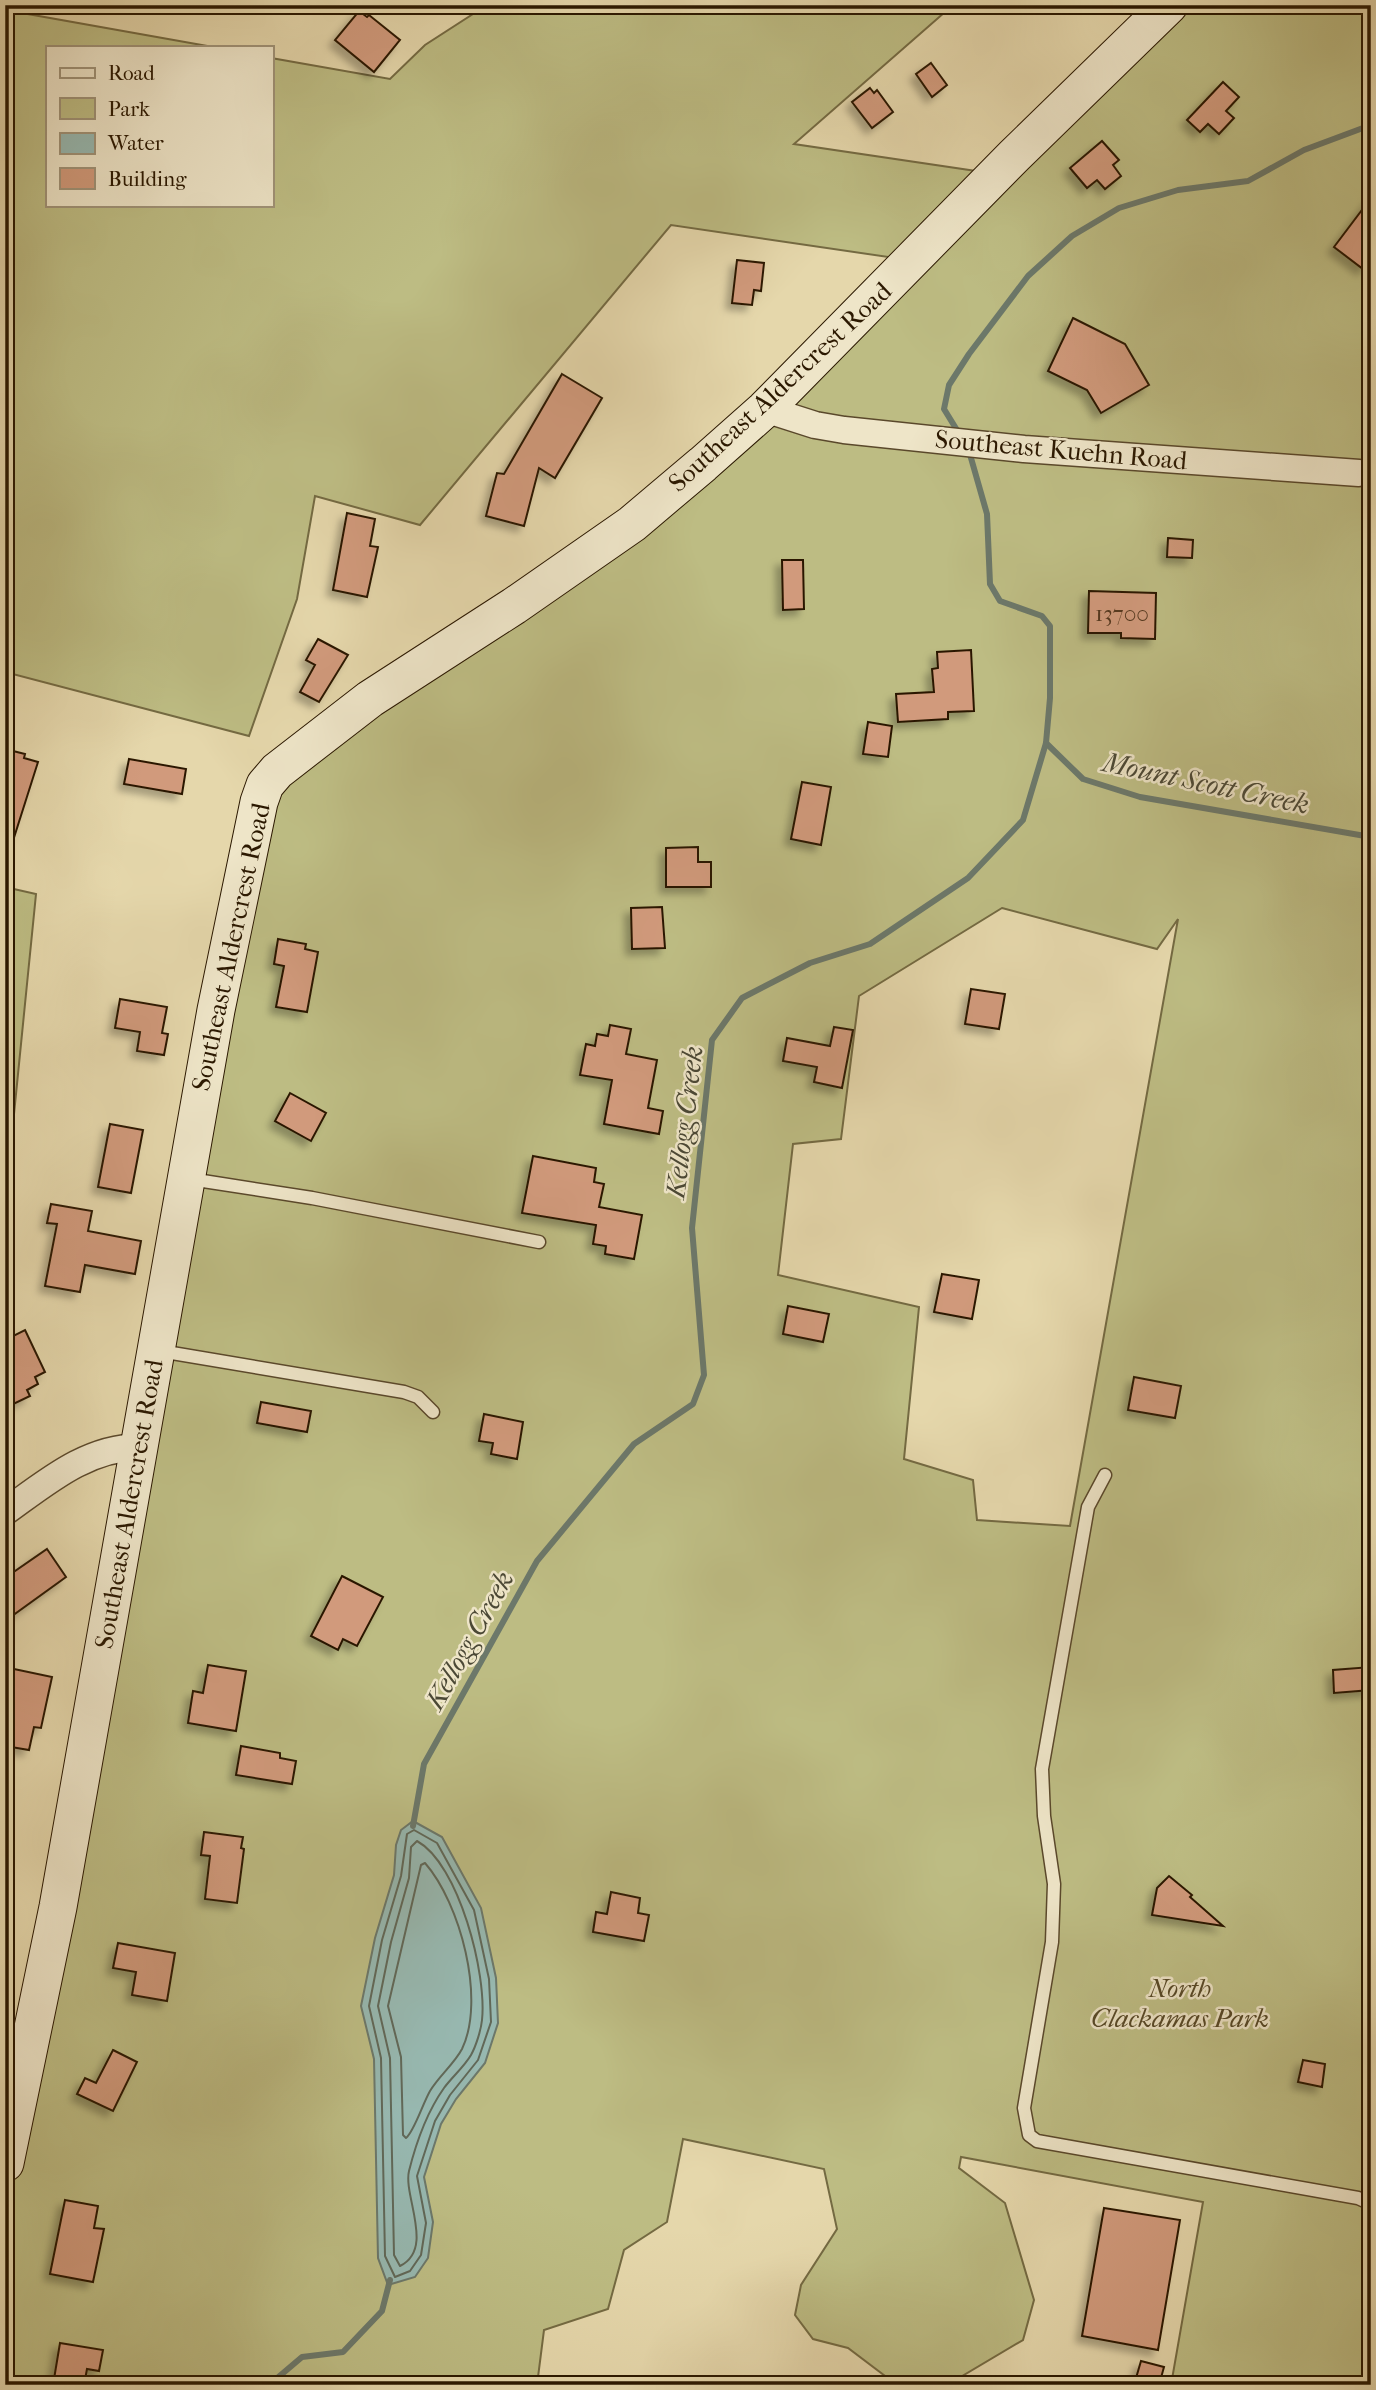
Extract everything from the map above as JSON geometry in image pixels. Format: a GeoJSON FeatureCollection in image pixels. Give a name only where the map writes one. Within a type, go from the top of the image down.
{"type":"FeatureCollection","features":[{"type":"Feature","properties":{"kind":"street","name":"Southeast Aldercrest Road"},"geometry":{"type":"LineString","coordinates":[[5,2163],[58,1907],[240,884],[265,785],[307,746],[370,699],[514,606],[632,524],[765,409],[1014,156],[1169,5]]}},
{"type":"Feature","properties":{"kind":"street","name":"Southeast Kuehn Road"},"geometry":{"type":"LineString","coordinates":[[765,409],[815,425],[929,439],[1024,449],[1359,473]]}},
{"type":"Feature","properties":{"kind":"street"},"geometry":{"type":"LineString","coordinates":[[5,1512],[68,1467],[93,1455],[139,1447]]}},
{"type":"Feature","properties":{"kind":"lane"},"geometry":{"type":"LineString","coordinates":[[186,1178],[326,1200],[539,1242]]}},
{"type":"Feature","properties":{"kind":"lane"},"geometry":{"type":"LineString","coordinates":[[156,1350],[404,1392],[418,1397],[433,1412]]}},
{"type":"Feature","properties":{"kind":"lane"},"geometry":{"type":"LineString","coordinates":[[1105,1475],[1088,1507],[1042,1769],[1044,1816],[1054,1884],[1052,1942],[1024,2108],[1029,2135],[1037,2141],[1358,2198],[1371,2204]]}},
{"type":"Feature","properties":{"kind":"green space"},"geometry":{"type":"Polygon","coordinates":[[[487,5],[953,5],[794,144],[976,171],[895,258],[671,225],[420,525],[315,496],[297,599],[249,736],[5,672],[5,10],[207,46],[46,46],[46,206],[273,206],[273,58],[390,79],[425,45],[487,5]]]}},
{"type":"Feature","properties":{"kind":"green space","name":"North Clackamas Park"},"geometry":{"type":"Polygon","coordinates":[[[1180,5],[1371,5],[1371,2385],[1171,2385],[1203,2202],[961,2157],[959,2168],[1005,2203],[1034,2300],[1023,2340],[947,2385],[897,2385],[848,2348],[813,2339],[795,2315],[801,2285],[837,2229],[824,2169],[683,2139],[667,2222],[624,2250],[608,2309],[544,2330],[537,2385],[5,2385],[5,2223],[265,811],[281,779],[642,530],[1180,5]],[[1002,908],[859,996],[841,1139],[793,1144],[778,1275],[919,1307],[904,1459],[973,1480],[977,1520],[1070,1526],[1178,919],[1157,949],[1002,908]]]}},
{"type":"Feature","properties":{"kind":"green space"},"geometry":{"type":"Polygon","coordinates":[[[5,887],[36,894],[10,1154],[5,1153],[5,887]]]}},
{"type":"Feature","properties":{"kind":"water"},"geometry":{"type":"Polygon","coordinates":[[[413,1821],[442,1837],[481,1908],[496,1978],[498,2023],[485,2063],[456,2099],[441,2124],[424,2177],[433,2222],[428,2258],[415,2277],[388,2285],[378,2258],[374,2059],[361,2006],[375,1938],[394,1875],[396,1845],[401,1830],[413,1821]]]}},
{"type":"Feature","properties":{"kind":"building"},"geometry":{"type":"Polygon","coordinates":[[[359,11],[367,17],[369,15],[400,40],[374,72],[335,40],[359,11]]]}},
{"type":"Feature","properties":{"kind":"building"},"geometry":{"type":"Polygon","coordinates":[[[931,63],[947,85],[932,97],[916,74],[931,63]]]}},
{"type":"Feature","properties":{"kind":"building"},"geometry":{"type":"Polygon","coordinates":[[[1223,82],[1239,97],[1226,111],[1234,118],[1219,134],[1208,124],[1200,132],[1187,120],[1223,82]]]}},
{"type":"Feature","properties":{"kind":"building"},"geometry":{"type":"Polygon","coordinates":[[[870,88],[874,93],[877,90],[893,112],[872,128],[852,102],[870,88]]]}},
{"type":"Feature","properties":{"kind":"building"},"geometry":{"type":"Polygon","coordinates":[[[1102,141],[1119,160],[1113,165],[1121,176],[1105,189],[1097,180],[1087,188],[1070,168],[1102,141]]]}},
{"type":"Feature","properties":{"kind":"building"},"geometry":{"type":"Polygon","coordinates":[[[1371,198],[1371,259],[1363,269],[1334,247],[1371,198]]]}},
{"type":"Feature","properties":{"kind":"building"},"geometry":{"type":"Polygon","coordinates":[[[737,260],[764,263],[761,291],[754,290],[752,305],[732,303],[737,260]]]}},
{"type":"Feature","properties":{"kind":"building"},"geometry":{"type":"Polygon","coordinates":[[[1073,318],[1125,344],[1149,385],[1101,413],[1087,390],[1048,371],[1073,318]]]}},
{"type":"Feature","properties":{"kind":"building"},"geometry":{"type":"Polygon","coordinates":[[[562,374],[602,398],[555,478],[539,468],[524,526],[486,516],[497,473],[504,474],[562,374]]]}},
{"type":"Feature","properties":{"kind":"building"},"geometry":{"type":"Polygon","coordinates":[[[347,513],[375,519],[370,546],[378,547],[367,597],[333,590],[347,513]]]}},
{"type":"Feature","properties":{"kind":"building"},"geometry":{"type":"Polygon","coordinates":[[[1168,538],[1193,540],[1192,558],[1167,557],[1168,538]]]}},
{"type":"Feature","properties":{"kind":"building"},"geometry":{"type":"Polygon","coordinates":[[[782,560],[803,560],[804,609],[783,610],[782,560]]]}},
{"type":"Feature","properties":{"kind":"building"},"geometry":{"type":"Polygon","coordinates":[[[1089,591],[1156,593],[1155,639],[1121,638],[1121,633],[1088,633],[1089,591]]]}},
{"type":"Feature","properties":{"kind":"building"},"geometry":{"type":"Polygon","coordinates":[[[318,639],[348,655],[319,702],[300,692],[315,665],[306,660],[318,639]]]}},
{"type":"Feature","properties":{"kind":"building"},"geometry":{"type":"Polygon","coordinates":[[[971,650],[974,711],[948,712],[948,719],[898,722],[896,694],[934,692],[932,669],[938,668],[937,652],[971,650]]]}},
{"type":"Feature","properties":{"kind":"building"},"geometry":{"type":"Polygon","coordinates":[[[868,722],[892,726],[888,757],[863,754],[868,722]]]}},
{"type":"Feature","properties":{"kind":"building"},"geometry":{"type":"Polygon","coordinates":[[[5,749],[25,754],[24,758],[38,762],[11,847],[5,847],[5,749]]]}},
{"type":"Feature","properties":{"kind":"building"},"geometry":{"type":"Polygon","coordinates":[[[129,759],[186,769],[182,794],[124,784],[129,759]]]}},
{"type":"Feature","properties":{"kind":"building"},"geometry":{"type":"Polygon","coordinates":[[[802,782],[831,787],[821,845],[791,839],[802,782]]]}},
{"type":"Feature","properties":{"kind":"building"},"geometry":{"type":"Polygon","coordinates":[[[698,847],[698,862],[711,862],[711,887],[666,887],[666,848],[698,847]]]}},
{"type":"Feature","properties":{"kind":"building"},"geometry":{"type":"Polygon","coordinates":[[[662,907],[665,948],[632,949],[631,908],[662,907]]]}},
{"type":"Feature","properties":{"kind":"building"},"geometry":{"type":"Polygon","coordinates":[[[278,939],[306,944],[305,949],[318,952],[307,1012],[276,1007],[284,966],[274,964],[278,939]]]}},
{"type":"Feature","properties":{"kind":"building"},"geometry":{"type":"Polygon","coordinates":[[[971,989],[1005,994],[999,1029],[965,1024],[971,989]]]}},
{"type":"Feature","properties":{"kind":"building"},"geometry":{"type":"Polygon","coordinates":[[[120,999],[167,1007],[162,1033],[168,1034],[164,1055],[137,1051],[140,1032],[115,1028],[120,999]]]}},
{"type":"Feature","properties":{"kind":"building"},"geometry":{"type":"Polygon","coordinates":[[[610,1025],[631,1029],[626,1054],[657,1060],[648,1108],[663,1111],[659,1134],[604,1124],[612,1080],[580,1075],[586,1044],[595,1046],[597,1034],[608,1036],[610,1025]]]}},
{"type":"Feature","properties":{"kind":"building"},"geometry":{"type":"Polygon","coordinates":[[[834,1027],[853,1030],[842,1088],[814,1082],[817,1067],[783,1061],[787,1038],[830,1046],[834,1027]]]}},
{"type":"Feature","properties":{"kind":"building"},"geometry":{"type":"Polygon","coordinates":[[[290,1093],[326,1113],[311,1141],[275,1121],[290,1093]]]}},
{"type":"Feature","properties":{"kind":"building"},"geometry":{"type":"Polygon","coordinates":[[[110,1124],[143,1130],[131,1193],[98,1187],[110,1124]]]}},
{"type":"Feature","properties":{"kind":"building"},"geometry":{"type":"Polygon","coordinates":[[[533,1156],[596,1168],[594,1182],[604,1184],[599,1207],[642,1215],[634,1259],[605,1254],[606,1246],[593,1244],[596,1225],[522,1213],[533,1156]]]}},
{"type":"Feature","properties":{"kind":"building"},"geometry":{"type":"Polygon","coordinates":[[[51,1204],[92,1211],[88,1231],[141,1241],[135,1274],[85,1265],[80,1292],[45,1286],[57,1224],[47,1223],[51,1204]]]}},
{"type":"Feature","properties":{"kind":"building"},"geometry":{"type":"Polygon","coordinates":[[[942,1274],[979,1280],[972,1319],[934,1312],[942,1274]]]}},
{"type":"Feature","properties":{"kind":"building"},"geometry":{"type":"Polygon","coordinates":[[[788,1306],[829,1314],[823,1342],[783,1334],[788,1306]]]}},
{"type":"Feature","properties":{"kind":"building"},"geometry":{"type":"Polygon","coordinates":[[[25,1330],[45,1372],[35,1377],[38,1384],[27,1390],[30,1396],[5,1408],[5,1340],[25,1330]]]}},
{"type":"Feature","properties":{"kind":"building"},"geometry":{"type":"Polygon","coordinates":[[[1134,1377],[1181,1386],[1175,1418],[1128,1410],[1134,1377]]]}},
{"type":"Feature","properties":{"kind":"building"},"geometry":{"type":"Polygon","coordinates":[[[261,1402],[311,1411],[307,1432],[257,1423],[261,1402]]]}},
{"type":"Feature","properties":{"kind":"building"},"geometry":{"type":"Polygon","coordinates":[[[484,1414],[523,1422],[517,1459],[491,1454],[493,1443],[479,1441],[484,1414]]]}},
{"type":"Feature","properties":{"kind":"building"},"geometry":{"type":"Polygon","coordinates":[[[47,1549],[66,1577],[5,1621],[5,1578],[47,1549]]]}},
{"type":"Feature","properties":{"kind":"building"},"geometry":{"type":"Polygon","coordinates":[[[342,1576],[383,1597],[357,1646],[343,1639],[338,1650],[311,1636],[342,1576]]]}},
{"type":"Feature","properties":{"kind":"building"},"geometry":{"type":"Polygon","coordinates":[[[208,1665],[246,1671],[236,1731],[188,1723],[193,1691],[203,1693],[208,1665]]]}},
{"type":"Feature","properties":{"kind":"building"},"geometry":{"type":"Polygon","coordinates":[[[1371,1667],[1371,1690],[1334,1693],[1333,1670],[1371,1667]]]}},
{"type":"Feature","properties":{"kind":"building"},"geometry":{"type":"Polygon","coordinates":[[[14,1669],[52,1677],[41,1728],[34,1727],[29,1750],[5,1746],[5,1712],[14,1669]]]}},
{"type":"Feature","properties":{"kind":"building"},"geometry":{"type":"Polygon","coordinates":[[[241,1746],[280,1753],[280,1758],[296,1761],[292,1784],[236,1775],[241,1746]]]}},
{"type":"Feature","properties":{"kind":"building"},"geometry":{"type":"Polygon","coordinates":[[[204,1832],[243,1837],[237,1903],[205,1899],[210,1856],[201,1855],[204,1832]]]}},
{"type":"Feature","properties":{"kind":"building"},"geometry":{"type":"Polygon","coordinates":[[[1169,1876],[1223,1926],[1152,1915],[1157,1888],[1169,1876]]]}},
{"type":"Feature","properties":{"kind":"building"},"geometry":{"type":"Polygon","coordinates":[[[611,1892],[640,1898],[638,1913],[649,1915],[644,1941],[593,1932],[596,1912],[607,1914],[611,1892]]]}},
{"type":"Feature","properties":{"kind":"building"},"geometry":{"type":"Polygon","coordinates":[[[118,1943],[175,1953],[167,2001],[132,1995],[136,1972],[113,1968],[118,1943]]]}},
{"type":"Feature","properties":{"kind":"building"},"geometry":{"type":"Polygon","coordinates":[[[113,2050],[137,2062],[113,2111],[77,2094],[85,2078],[96,2083],[113,2050]]]}},
{"type":"Feature","properties":{"kind":"building"},"geometry":{"type":"Polygon","coordinates":[[[1303,2060],[1325,2064],[1322,2087],[1298,2082],[1303,2060]]]}},
{"type":"Feature","properties":{"kind":"building"},"geometry":{"type":"Polygon","coordinates":[[[65,2200],[98,2206],[94,2228],[104,2229],[93,2282],[50,2274],[65,2200]]]}},
{"type":"Feature","properties":{"kind":"building"},"geometry":{"type":"Polygon","coordinates":[[[1104,2208],[1180,2220],[1158,2350],[1082,2336],[1104,2208]]]}},
{"type":"Feature","properties":{"kind":"building"},"geometry":{"type":"Polygon","coordinates":[[[60,2343],[103,2350],[99,2371],[87,2369],[84,2385],[53,2385],[60,2343]]]}},
{"type":"Feature","properties":{"kind":"building"},"geometry":{"type":"Polygon","coordinates":[[[1141,2361],[1164,2367],[1159,2385],[1134,2385],[1141,2361]]]}},
{"type":"Feature","properties":{"kind":"waterway","name":"Kellogg Creek"},"geometry":{"type":"LineString","coordinates":[[960,435],[944,409],[949,385],[1028,276],[1072,236],[1119,208],[1178,190],[1248,181],[1304,150],[1371,125]]}},
{"type":"Feature","properties":{"kind":"waterway","name":"Kellogg Creek"},"geometry":{"type":"LineString","coordinates":[[413,1826],[424,1764],[537,1561],[634,1444],[693,1404],[704,1375],[692,1228],[712,1040],[742,998],[810,963],[870,944],[968,878],[1023,820],[1046,743],[1050,698],[1050,626],[1042,616],[1000,601],[990,584],[987,514],[969,451]]}},
{"type":"Feature","properties":{"kind":"waterway","name":"Mount Scott Creek"},"geometry":{"type":"LineString","coordinates":[[1046,743],[1083,779],[1140,797],[1371,837]]}},
{"type":"Feature","properties":{"kind":"waterway","name":"Kellogg Creek"},"geometry":{"type":"LineString","coordinates":[[269,2385],[302,2357],[343,2352],[382,2311],[390,2280]]}}]}
